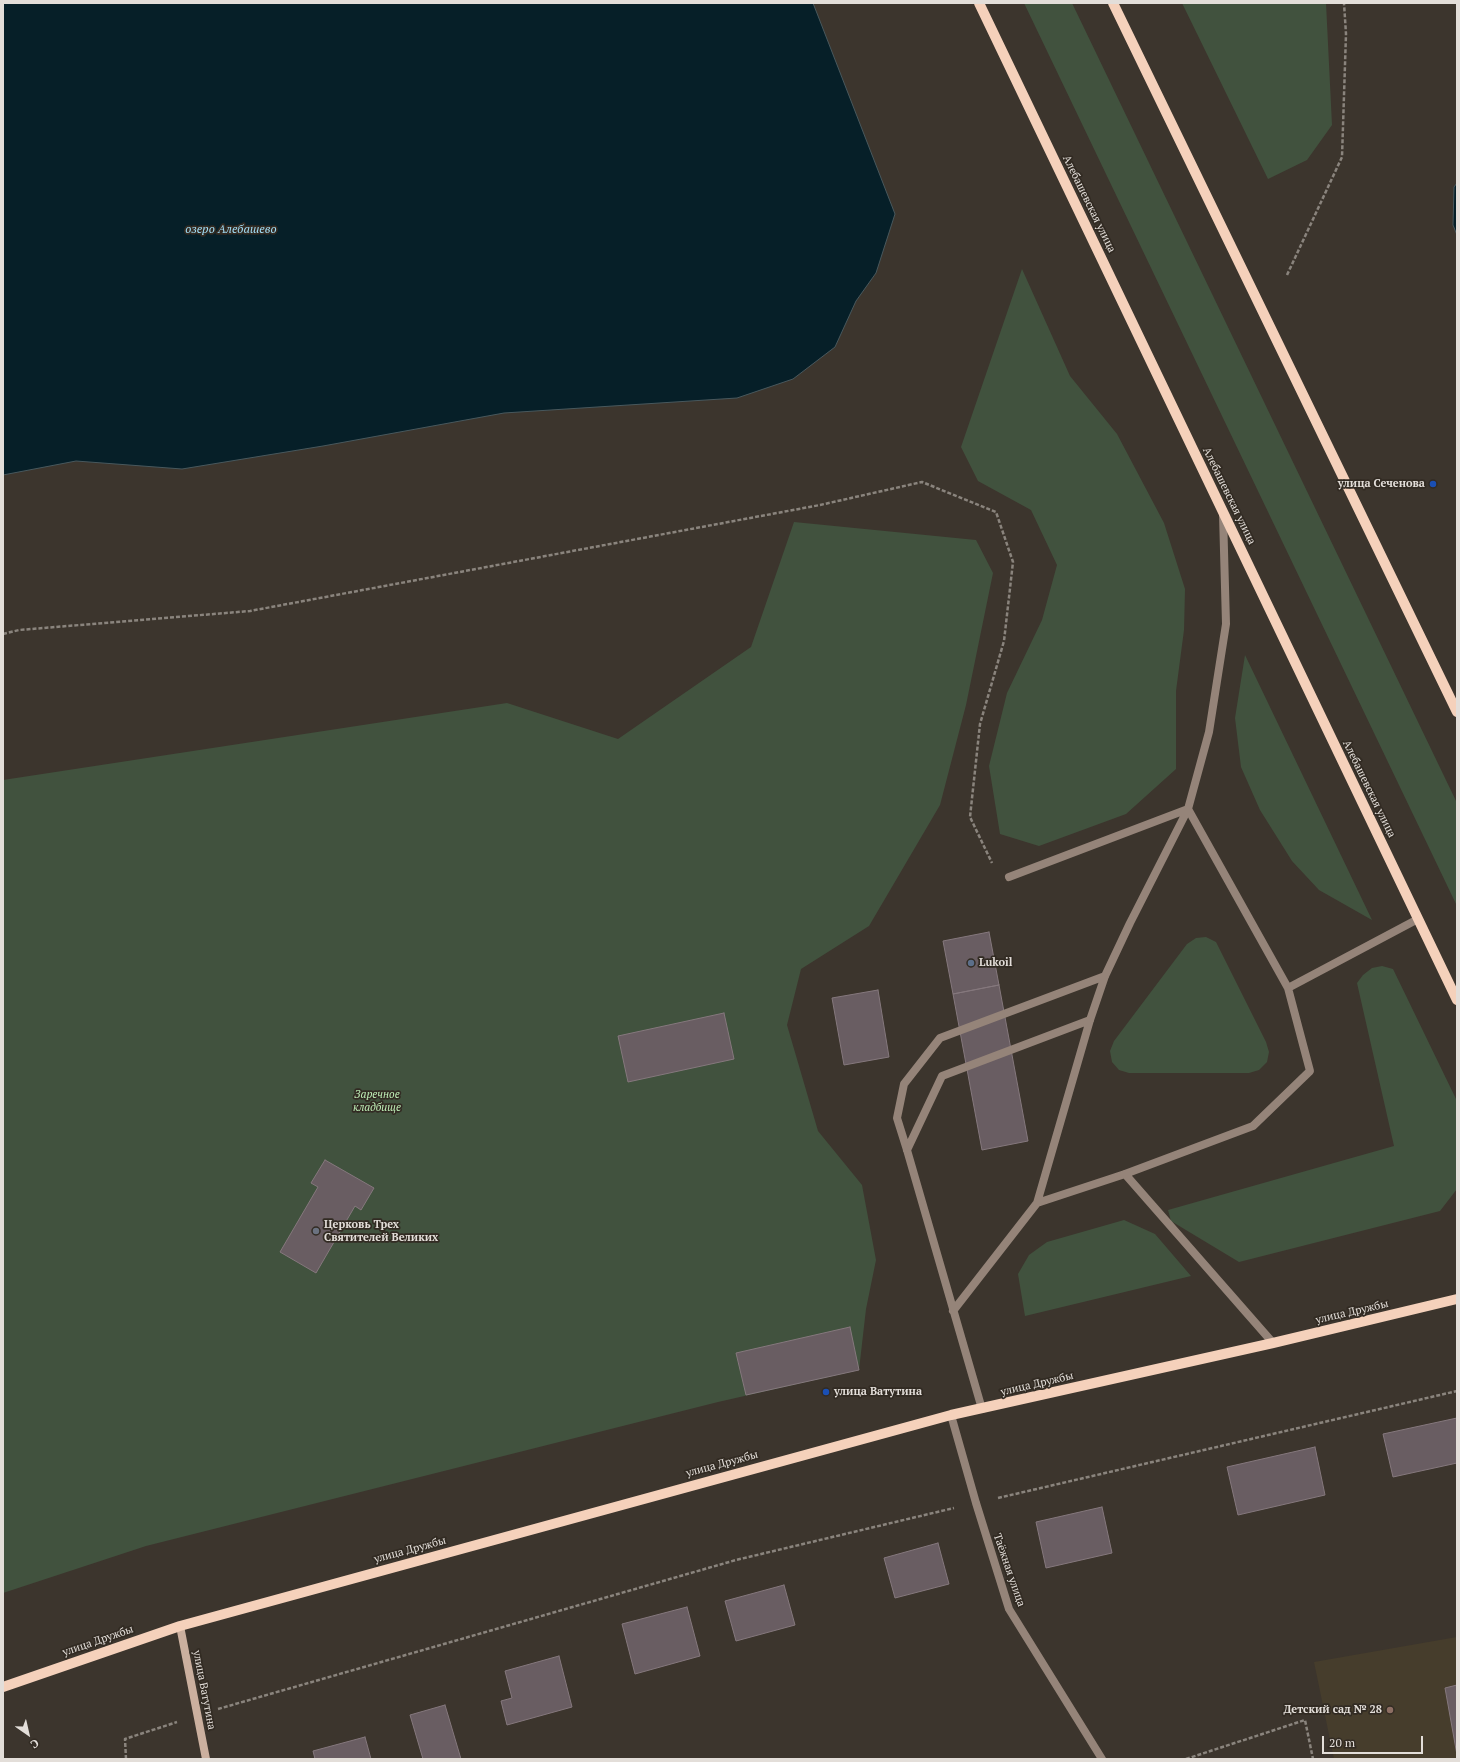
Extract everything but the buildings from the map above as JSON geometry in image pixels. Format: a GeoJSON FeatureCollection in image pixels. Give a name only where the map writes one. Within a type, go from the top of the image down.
{"type":"FeatureCollection","features":[{"type":"Feature","properties":{"kind":"main road","name":"Алебашевская улица"},"geometry":{"type":"LineString","coordinates":[[979,3],[1457,1000]]}},
{"type":"Feature","properties":{"kind":"main road"},"geometry":{"type":"LineString","coordinates":[[1113,3],[1457,712]]}},
{"type":"Feature","properties":{"kind":"main road","name":"улица Дружбы"},"geometry":{"type":"LineString","coordinates":[[3,1687],[180,1626],[951,1415],[1273,1343],[1457,1299]]}},
{"type":"Feature","properties":{"kind":"main road","name":"улица Ватутина"},"geometry":{"type":"LineString","coordinates":[[180,1626],[206,1759]]}},
{"type":"Feature","properties":{"kind":"street"},"geometry":{"type":"LineString","coordinates":[[953,1311],[1037,1203],[1090,1020],[1105,976],[1130,923],[1188,809],[1209,732],[1226,624],[1223,511]]}},
{"type":"Feature","properties":{"kind":"street"},"geometry":{"type":"LineString","coordinates":[[1009,877],[1188,809]]}},
{"type":"Feature","properties":{"kind":"street"},"geometry":{"type":"LineString","coordinates":[[1037,1203],[1125,1174],[1253,1126],[1310,1071],[1288,988],[1188,809]]}},
{"type":"Feature","properties":{"kind":"street"},"geometry":{"type":"LineString","coordinates":[[1288,988],[1418,919]]}},
{"type":"Feature","properties":{"kind":"street"},"geometry":{"type":"LineString","coordinates":[[982,1409],[897,1118],[904,1084],[940,1038],[1105,976]]}},
{"type":"Feature","properties":{"kind":"street"},"geometry":{"type":"LineString","coordinates":[[907,1150],[942,1076],[1090,1020]]}},
{"type":"Feature","properties":{"kind":"street"},"geometry":{"type":"LineString","coordinates":[[1125,1174],[1273,1343]]}},
{"type":"Feature","properties":{"kind":"street","name":"Таёжная улица"},"geometry":{"type":"LineString","coordinates":[[951,1415],[976,1503],[1009,1609],[1102,1759]]}},
{"type":"Feature","properties":{"kind":"path"},"geometry":{"type":"LineString","coordinates":[[1287,275],[1342,157],[1346,34],[1344,3]]}},
{"type":"Feature","properties":{"kind":"path"},"geometry":{"type":"LineString","coordinates":[[3,634],[19,630],[250,611],[820,505],[922,482],[996,512],[1013,562],[1004,641],[980,724],[970,816],[992,863],[1009,877]]}},
{"type":"Feature","properties":{"kind":"path"},"geometry":{"type":"LineString","coordinates":[[126,1759],[125,1739],[198,1715],[736,1560],[1457,1391]]}},
{"type":"Feature","properties":{"kind":"path"},"geometry":{"type":"LineString","coordinates":[[1186,1759],[1305,1720],[1313,1759]]}},
{"type":"Feature","properties":{"kind":"shaded area","name":"Детский сад № 28"},"geometry":{"type":"Polygon","coordinates":[[[1457,1637],[1457,1759],[1334,1759],[1314,1662],[1457,1637]]]}},
{"type":"Feature","properties":{"kind":"green space"},"geometry":{"type":"Polygon","coordinates":[[[1024,3],[1072,3],[1457,803],[1457,906],[1024,3]]]}},
{"type":"Feature","properties":{"kind":"green space"},"geometry":{"type":"Polygon","coordinates":[[[1182,3],[1326,3],[1332,125],[1307,160],[1268,179],[1182,3]]]}},
{"type":"Feature","properties":{"kind":"green space"},"geometry":{"type":"Polygon","coordinates":[[[1022,269],[1070,376],[1117,434],[1164,523],[1185,589],[1184,630],[1176,691],[1176,769],[1126,814],[1039,846],[1000,834],[989,766],[1007,693],[1042,620],[1057,565],[1031,510],[978,481],[961,447],[1022,269]]]}},
{"type":"Feature","properties":{"kind":"green space","name":"Заречное кладбище"},"geometry":{"type":"Polygon","coordinates":[[[794,522],[976,540],[993,573],[966,705],[940,805],[869,926],[801,969],[787,1025],[818,1131],[862,1185],[876,1260],[866,1309],[859,1370],[718,1402],[146,1546],[3,1593],[3,780],[507,703],[618,739],[751,647],[794,522]]]}},
{"type":"Feature","properties":{"kind":"green space"},"geometry":{"type":"Polygon","coordinates":[[[1245,655],[1372,920],[1319,890],[1292,861],[1260,810],[1241,767],[1235,718],[1245,655]]]}},
{"type":"Feature","properties":{"kind":"green space"},"geometry":{"type":"Polygon","coordinates":[[[1206,937],[1216,942],[1266,1042],[1269,1052],[1267,1062],[1259,1070],[1249,1073],[1129,1073],[1119,1070],[1112,1062],[1110,1051],[1114,1041],[1187,944],[1196,938],[1206,937]]]}},
{"type":"Feature","properties":{"kind":"green space"},"geometry":{"type":"Polygon","coordinates":[[[1382,966],[1393,969],[1457,1101],[1457,1189],[1440,1211],[1239,1262],[1171,1221],[1168,1210],[1394,1146],[1357,983],[1363,975],[1372,968],[1382,966]]]}},
{"type":"Feature","properties":{"kind":"green space"},"geometry":{"type":"Polygon","coordinates":[[[1124,1220],[1155,1234],[1191,1276],[1025,1316],[1018,1274],[1029,1255],[1047,1242],[1124,1220]]]}},
{"type":"Feature","properties":{"kind":"water","name":"озеро Алебашево"},"geometry":{"type":"Polygon","coordinates":[[[3,3],[813,3],[895,214],[876,273],[856,301],[835,347],[793,379],[737,398],[504,413],[323,446],[182,469],[76,461],[3,475],[3,3]]]}},
{"type":"Feature","properties":{"kind":"water"},"geometry":{"type":"Polygon","coordinates":[[[1457,183],[1457,235],[1453,225],[1454,187],[1457,183]]]}},
{"type":"Feature","properties":{"kind":"place","name":"улица Сеченова"},"geometry":{"type":"Point","coordinates":[1433,484]}},
{"type":"Feature","properties":{"kind":"place","name":"Lukoil"},"geometry":{"type":"Point","coordinates":[971,963]}},
{"type":"Feature","properties":{"kind":"place","name":"Церковь Трех Святителей Великих"},"geometry":{"type":"Point","coordinates":[316,1231]}},
{"type":"Feature","properties":{"kind":"place","name":"улица Ватутина"},"geometry":{"type":"Point","coordinates":[826,1392]}},
{"type":"Feature","properties":{"kind":"place","name":"Детский сад № 28"},"geometry":{"type":"Point","coordinates":[1390,1710]}}]}
